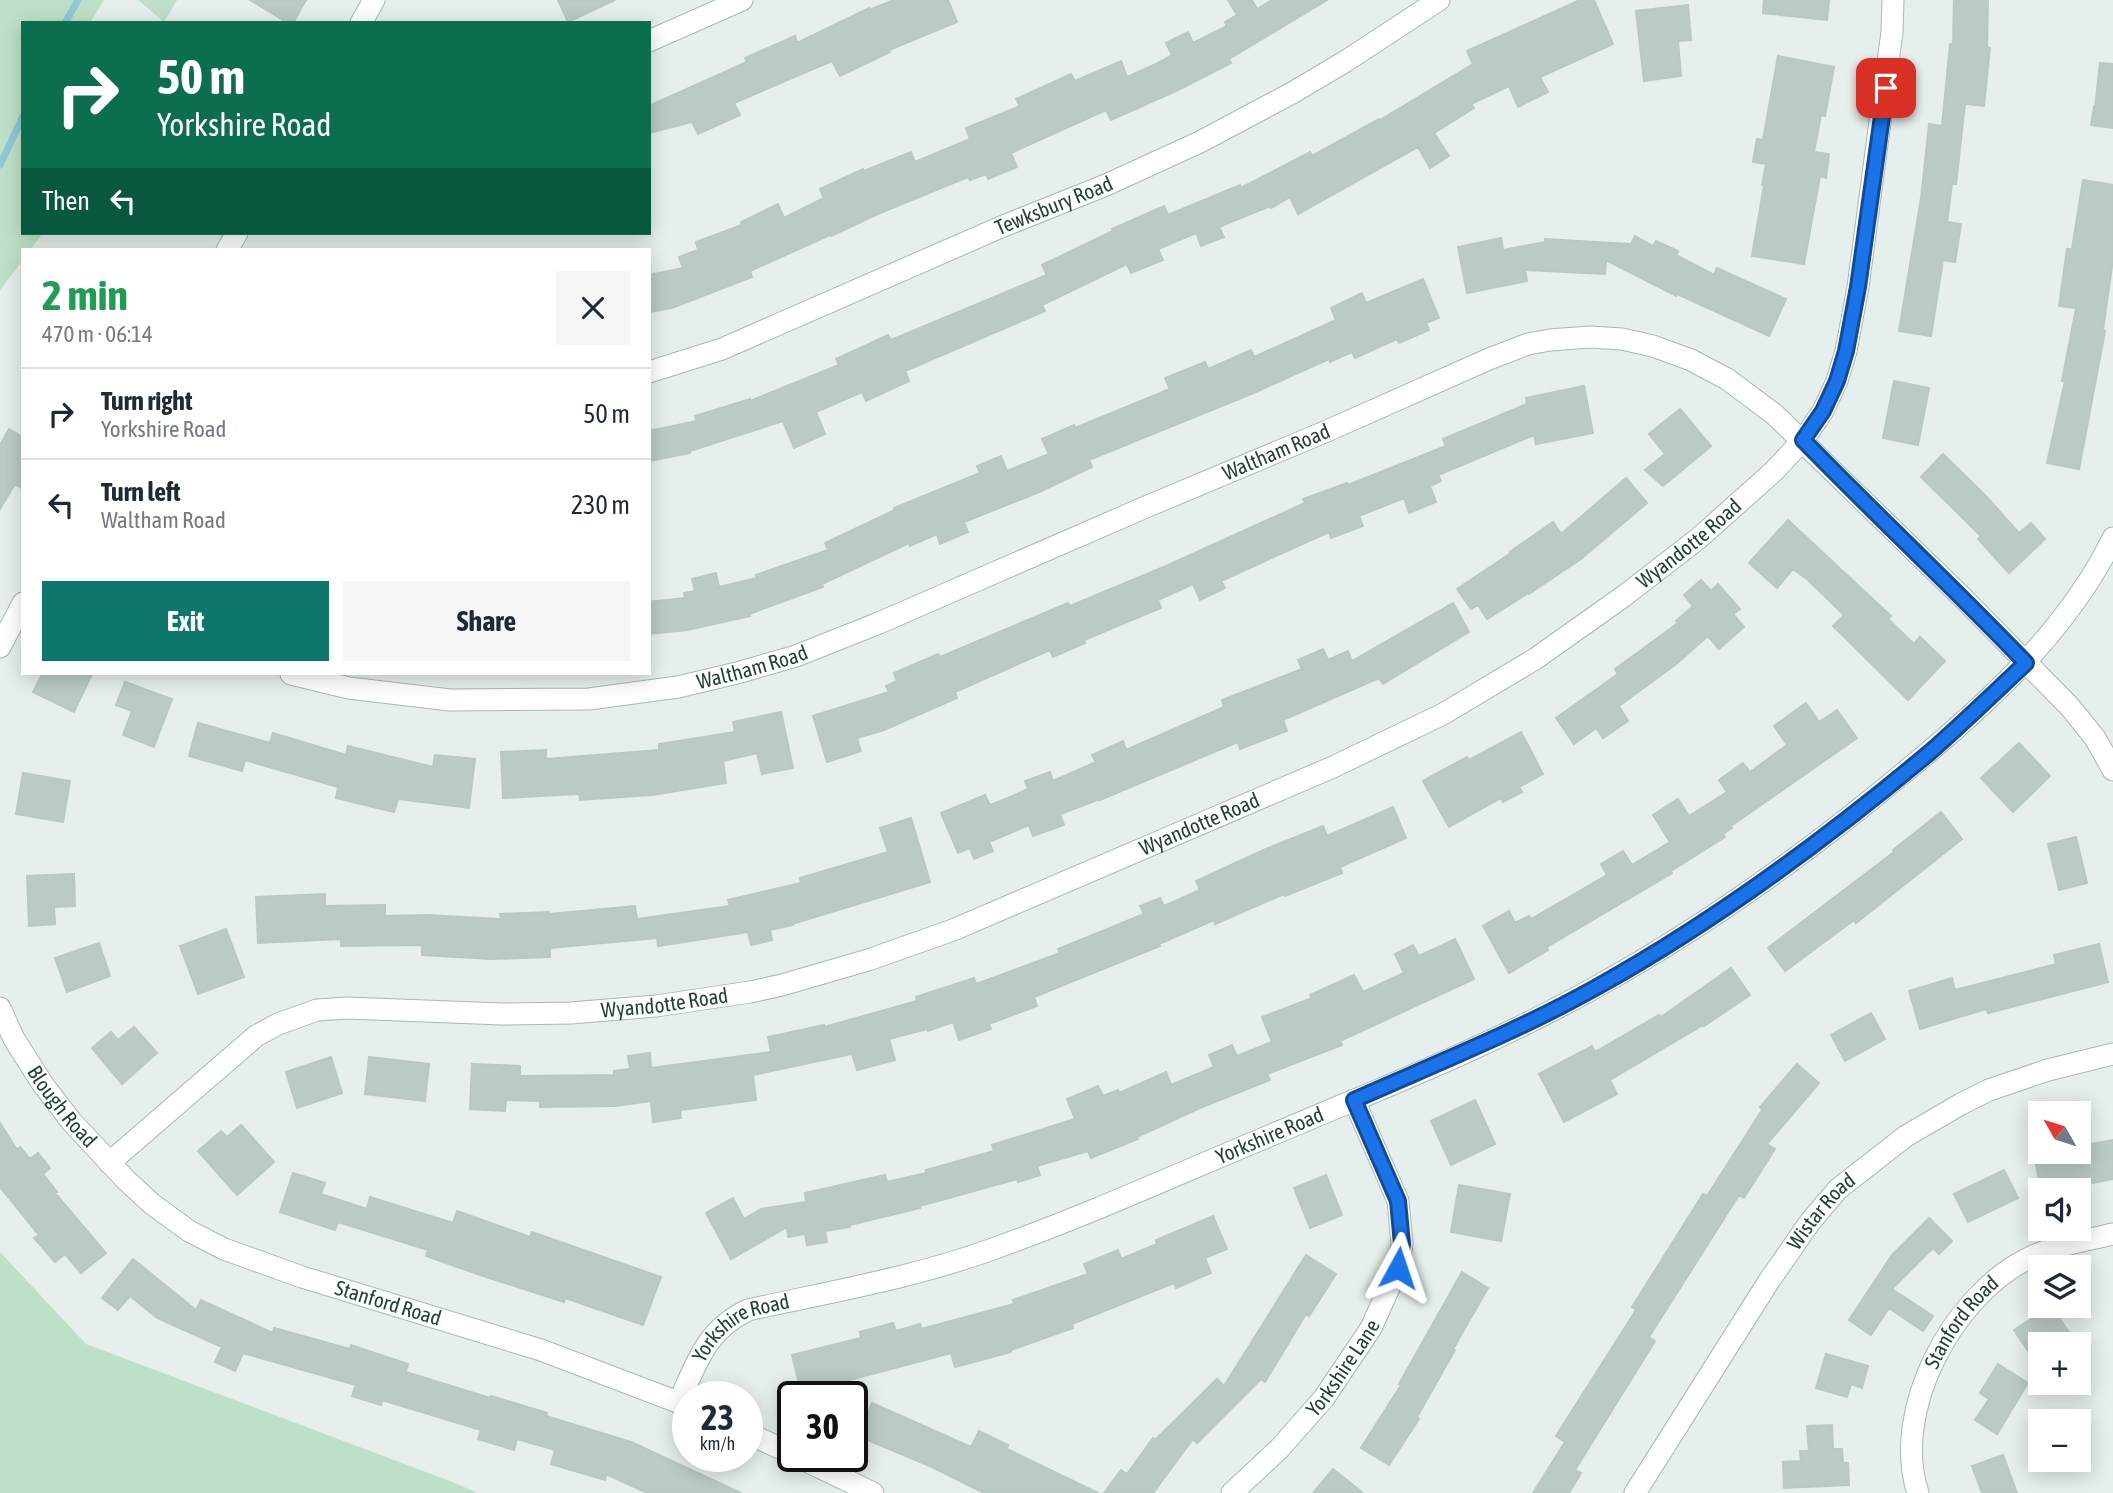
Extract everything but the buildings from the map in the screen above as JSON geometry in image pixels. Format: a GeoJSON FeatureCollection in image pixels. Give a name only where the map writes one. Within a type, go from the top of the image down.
{"type":"FeatureCollection","features":[{"type":"Feature","properties":{"kind":"street"},"geometry":{"type":"LineString","coordinates":[[362,21],[374,0]]}},
{"type":"Feature","properties":{"kind":"street"},"geometry":{"type":"LineString","coordinates":[[651,40],[742,0]]}},
{"type":"Feature","properties":{"kind":"street","name":"Tewksbury Road"},"geometry":{"type":"LineString","coordinates":[[651,371],[722,349],[1001,228],[1106,186],[1200,142],[1293,93],[1439,0]]}},
{"type":"Feature","properties":{"kind":"street","name":"Wyandotte Road"},"geometry":{"type":"LineString","coordinates":[[109,1163],[256,1036],[278,1024],[317,1010],[347,1008],[502,1014],[570,1013],[656,1006],[782,985],[867,960],[966,925],[1333,767],[1443,714],[1535,659],[1624,596],[1708,529],[1774,471],[1803,440],[1823,411],[1837,381],[1846,351],[1858,287],[1875,171],[1894,0]]}},
{"type":"Feature","properties":{"kind":"street","name":"Waltham Road"},"geometry":{"type":"LineString","coordinates":[[295,675],[349,688],[450,700],[589,699],[678,687],[737,673],[796,656],[879,623],[1489,359],[1550,340],[1590,337],[1622,339],[1653,346],[1691,360],[1727,379],[1774,414],[1963,597],[2070,707],[2095,738],[2113,770]]}},
{"type":"Feature","properties":{"kind":"street","name":"Yorkshire Road"},"geometry":{"type":"LineString","coordinates":[[691,1381],[702,1350],[713,1334],[731,1318],[748,1310],[893,1278],[988,1251],[1109,1203],[1502,1035],[1651,955],[1767,879],[1868,803],[1931,751],[2026,663],[2076,599],[2113,538]]}},
{"type":"Feature","properties":{"kind":"street"},"geometry":{"type":"LineString","coordinates":[[0,647],[21,607]]}},
{"type":"Feature","properties":{"kind":"street","name":"Blough Road"},"geometry":{"type":"LineString","coordinates":[[0,1008],[42,1083],[71,1121],[109,1163]]}},
{"type":"Feature","properties":{"kind":"street","name":"Wistar Road"},"geometry":{"type":"LineString","coordinates":[[1635,1493],[1769,1281],[1810,1222],[1838,1189],[1906,1136],[1989,1090],[2048,1070],[2113,1054]]}},
{"type":"Feature","properties":{"kind":"street","name":"Yorkshire Lane"},"geometry":{"type":"LineString","coordinates":[[1232,1493],[1280,1448],[1324,1398],[1371,1328],[1398,1268],[1402,1244],[1398,1201],[1354,1100]]}},
{"type":"Feature","properties":{"kind":"street","name":"Stanford Road"},"geometry":{"type":"LineString","coordinates":[[109,1163],[152,1204],[189,1231],[224,1249],[302,1277],[541,1350],[672,1400]]}},
{"type":"Feature","properties":{"kind":"street","name":"Stanford Road"},"geometry":{"type":"LineString","coordinates":[[1918,1493],[1910,1455],[1920,1392],[1934,1359],[1969,1304],[1990,1283],[2023,1261],[2039,1254],[2113,1234]]}},
{"type":"Feature","properties":{"kind":"street"},"geometry":{"type":"LineString","coordinates":[[829,1472],[873,1493]]}},
{"type":"Feature","properties":{"kind":"green space"},"geometry":{"type":"Polygon","coordinates":[[[0,0],[104,0],[91,21],[21,21],[21,235],[41,235],[32,248],[21,248],[21,263],[0,290],[0,0]]]}},
{"type":"Feature","properties":{"kind":"green space"},"geometry":{"type":"Polygon","coordinates":[[[138,0],[177,0],[163,21],[138,0]]]}},
{"type":"Feature","properties":{"kind":"green space"},"geometry":{"type":"Polygon","coordinates":[[[0,1252],[86,1344],[477,1493],[0,1493],[0,1252]]]}},
{"type":"Feature","properties":{"kind":"waterway"},"geometry":{"type":"LineString","coordinates":[[66,21],[78,0]]}},
{"type":"Feature","properties":{"kind":"waterway"},"geometry":{"type":"LineString","coordinates":[[0,165],[21,120]]}},
{"type":"Feature","properties":{"kind":"route"},"geometry":{"type":"LineString","coordinates":[[1398,1268],[1402,1244],[1398,1201],[1354,1100],[1502,1035],[1651,955],[1767,879],[1868,803],[1931,751],[2026,663],[1963,597],[1803,440],[1823,411],[1837,381],[1846,351],[1858,287],[1886,88]]}}]}
